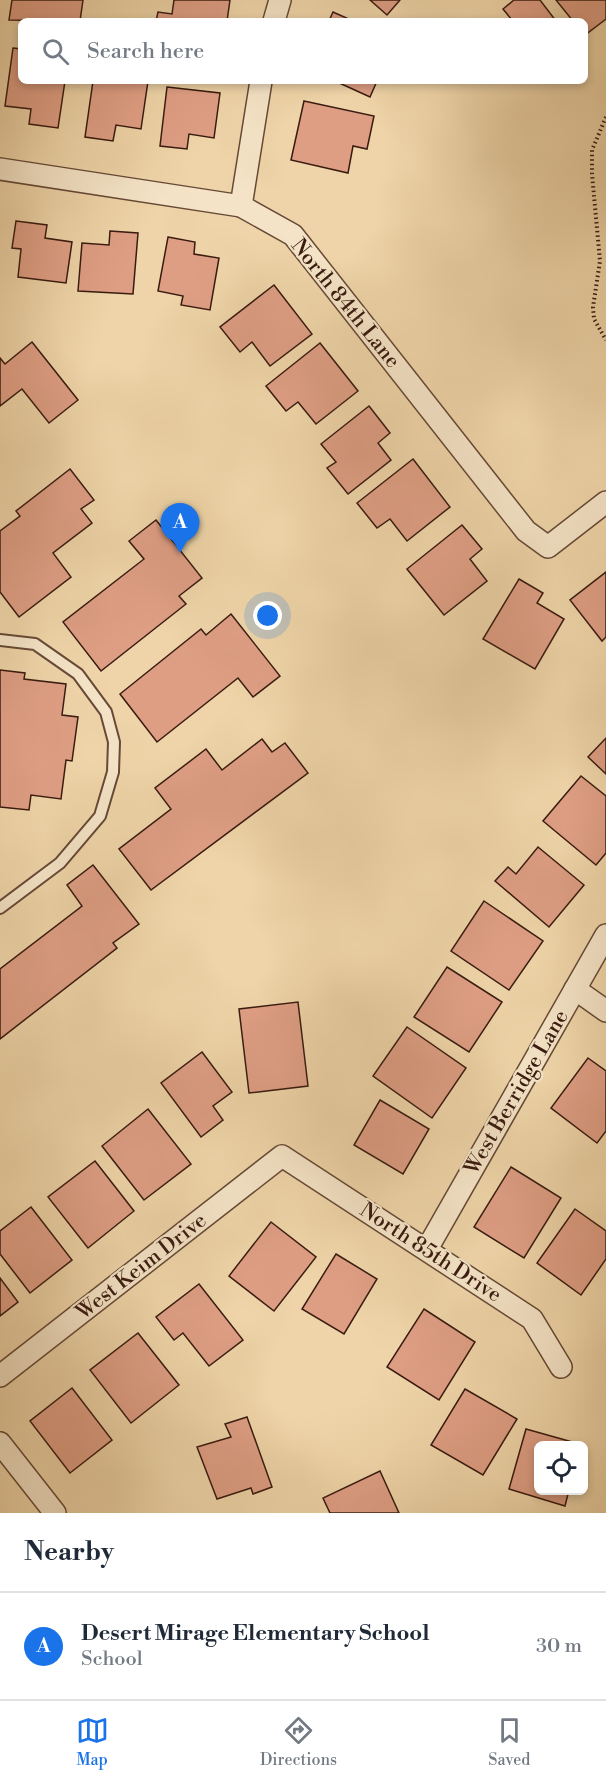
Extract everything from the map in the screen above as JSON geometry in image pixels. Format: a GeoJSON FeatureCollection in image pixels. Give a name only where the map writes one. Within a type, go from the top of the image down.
{"type":"FeatureCollection","features":[{"type":"Feature","properties":{"kind":"street"},"geometry":{"type":"LineString","coordinates":[[275,18],[280,0]]}},
{"type":"Feature","properties":{"kind":"street"},"geometry":{"type":"LineString","coordinates":[[241,206],[261,84]]}},
{"type":"Feature","properties":{"kind":"street","name":"North 84th Lane"},"geometry":{"type":"LineString","coordinates":[[0,169],[241,206],[293,235],[526,531],[548,548],[606,502]]}},
{"type":"Feature","properties":{"kind":"street","name":"West Berridge Lane"},"geometry":{"type":"LineString","coordinates":[[427,1249],[606,935]]}},
{"type":"Feature","properties":{"kind":"street"},"geometry":{"type":"LineString","coordinates":[[575,989],[606,1011]]}},
{"type":"Feature","properties":{"kind":"street","name":"North 85th Drive"},"geometry":{"type":"LineString","coordinates":[[282,1156],[532,1319],[561,1367]]}},
{"type":"Feature","properties":{"kind":"street","name":"West Keim Drive"},"geometry":{"type":"LineString","coordinates":[[0,1376],[282,1156]]}},
{"type":"Feature","properties":{"kind":"street"},"geometry":{"type":"LineString","coordinates":[[0,1443],[55,1513]]}},
{"type":"Feature","properties":{"kind":"lane"},"geometry":{"type":"LineString","coordinates":[[0,640],[35,644],[78,674],[106,712],[114,741],[113,772],[100,816],[60,863],[0,908]]}},
{"type":"Feature","properties":{"kind":"path"},"geometry":{"type":"LineString","coordinates":[[606,117],[592,150],[592,191],[600,261],[593,307],[594,319],[606,340]]}},
{"type":"Feature","properties":{"kind":"building"},"geometry":{"type":"Polygon","coordinates":[[[12,0],[83,0],[80,18],[9,20],[12,0]]]}},
{"type":"Feature","properties":{"kind":"building"},"geometry":{"type":"Polygon","coordinates":[[[174,0],[230,0],[227,18],[157,18],[158,12],[172,14],[174,0]]]}},
{"type":"Feature","properties":{"kind":"building"},"geometry":{"type":"Polygon","coordinates":[[[370,0],[400,0],[387,15],[370,0]]]}},
{"type":"Feature","properties":{"kind":"building"},"geometry":{"type":"Polygon","coordinates":[[[514,0],[540,0],[554,18],[510,18],[503,9],[514,0]]]}},
{"type":"Feature","properties":{"kind":"building"},"geometry":{"type":"Polygon","coordinates":[[[556,0],[606,0],[606,19],[588,33],[588,18],[571,18],[556,0]]]}},
{"type":"Feature","properties":{"kind":"building"},"geometry":{"type":"Polygon","coordinates":[[[333,12],[346,18],[330,18],[333,12]]]}},
{"type":"Feature","properties":{"kind":"building"},"geometry":{"type":"Polygon","coordinates":[[[13,48],[18,49],[18,84],[65,84],[58,128],[29,124],[31,109],[5,106],[13,48]]]}},
{"type":"Feature","properties":{"kind":"building"},"geometry":{"type":"Polygon","coordinates":[[[93,84],[148,84],[141,129],[116,125],[113,141],[85,137],[93,84]]]}},
{"type":"Feature","properties":{"kind":"building"},"geometry":{"type":"Polygon","coordinates":[[[342,84],[376,84],[370,97],[342,84]]]}},
{"type":"Feature","properties":{"kind":"building"},"geometry":{"type":"Polygon","coordinates":[[[167,87],[220,93],[214,138],[189,134],[187,149],[160,146],[167,87]]]}},
{"type":"Feature","properties":{"kind":"building"},"geometry":{"type":"Polygon","coordinates":[[[304,101],[374,116],[367,149],[353,146],[348,173],[291,160],[304,101]]]}},
{"type":"Feature","properties":{"kind":"building"},"geometry":{"type":"Polygon","coordinates":[[[16,221],[47,225],[45,238],[72,242],[66,283],[18,277],[21,249],[12,248],[16,221]]]}},
{"type":"Feature","properties":{"kind":"building"},"geometry":{"type":"Polygon","coordinates":[[[110,231],[138,233],[133,294],[78,291],[82,243],[109,245],[110,231]]]}},
{"type":"Feature","properties":{"kind":"building"},"geometry":{"type":"Polygon","coordinates":[[[168,237],[195,242],[194,254],[219,258],[210,310],[181,305],[183,296],[158,291],[168,237]]]}},
{"type":"Feature","properties":{"kind":"building"},"geometry":{"type":"Polygon","coordinates":[[[274,285],[312,334],[270,366],[252,342],[240,352],[220,327],[274,285]]]}},
{"type":"Feature","properties":{"kind":"building"},"geometry":{"type":"Polygon","coordinates":[[[32,342],[78,400],[49,423],[22,389],[0,406],[0,358],[5,364],[32,342]]]}},
{"type":"Feature","properties":{"kind":"building"},"geometry":{"type":"Polygon","coordinates":[[[320,343],[358,391],[316,424],[298,402],[286,411],[266,386],[320,343]]]}},
{"type":"Feature","properties":{"kind":"building"},"geometry":{"type":"Polygon","coordinates":[[[369,406],[390,433],[378,443],[391,460],[348,494],[327,468],[336,462],[321,444],[369,406]]]}},
{"type":"Feature","properties":{"kind":"building"},"geometry":{"type":"Polygon","coordinates":[[[413,459],[450,507],[407,541],[390,519],[377,528],[357,503],[413,459]]]}},
{"type":"Feature","properties":{"kind":"building"},"geometry":{"type":"Polygon","coordinates":[[[70,469],[94,500],[81,509],[92,523],[53,553],[71,577],[19,617],[0,592],[0,531],[20,516],[16,511],[70,469]]]}},
{"type":"Feature","properties":{"kind":"building"},"geometry":{"type":"Polygon","coordinates":[[[156,520],[202,578],[179,596],[186,604],[101,671],[63,622],[144,559],[129,541],[156,520]]]}},
{"type":"Feature","properties":{"kind":"building"},"geometry":{"type":"Polygon","coordinates":[[[462,525],[482,549],[470,559],[487,581],[444,615],[407,569],[462,525]]]}},
{"type":"Feature","properties":{"kind":"building"},"geometry":{"type":"Polygon","coordinates":[[[606,572],[606,637],[602,641],[570,600],[606,572]]]}},
{"type":"Feature","properties":{"kind":"building"},"geometry":{"type":"Polygon","coordinates":[[[519,579],[543,593],[537,603],[564,619],[535,669],[483,639],[519,579]]]}},
{"type":"Feature","properties":{"kind":"building"},"geometry":{"type":"Polygon","coordinates":[[[231,614],[280,676],[253,697],[238,678],[157,742],[120,694],[201,629],[206,635],[231,614]]]}},
{"type":"Feature","properties":{"kind":"building"},"geometry":{"type":"Polygon","coordinates":[[[0,670],[25,673],[24,679],[66,684],[62,715],[78,717],[72,761],[66,760],[61,799],[31,795],[29,810],[0,807],[0,670]]]}},
{"type":"Feature","properties":{"kind":"building"},"geometry":{"type":"Polygon","coordinates":[[[606,738],[606,774],[588,757],[606,738]]]}},
{"type":"Feature","properties":{"kind":"building"},"geometry":{"type":"Polygon","coordinates":[[[262,739],[272,752],[285,743],[308,773],[151,890],[119,849],[171,809],[155,788],[206,749],[222,770],[262,739]]]}},
{"type":"Feature","properties":{"kind":"building"},"geometry":{"type":"Polygon","coordinates":[[[581,776],[606,796],[606,853],[596,865],[543,821],[581,776]]]}},
{"type":"Feature","properties":{"kind":"building"},"geometry":{"type":"Polygon","coordinates":[[[538,847],[584,885],[549,927],[495,881],[508,867],[516,874],[538,847]]]}},
{"type":"Feature","properties":{"kind":"building"},"geometry":{"type":"Polygon","coordinates":[[[93,865],[139,924],[113,943],[117,948],[0,1039],[0,969],[82,906],[67,885],[93,865]]]}},
{"type":"Feature","properties":{"kind":"building"},"geometry":{"type":"Polygon","coordinates":[[[484,901],[543,941],[509,990],[451,951],[484,901]]]}},
{"type":"Feature","properties":{"kind":"building"},"geometry":{"type":"Polygon","coordinates":[[[447,967],[502,1002],[469,1052],[414,1017],[447,967]]]}},
{"type":"Feature","properties":{"kind":"building"},"geometry":{"type":"Polygon","coordinates":[[[298,1002],[308,1086],[249,1093],[239,1009],[298,1002]]]}},
{"type":"Feature","properties":{"kind":"building"},"geometry":{"type":"Polygon","coordinates":[[[407,1027],[466,1068],[432,1118],[373,1076],[407,1027]]]}},
{"type":"Feature","properties":{"kind":"building"},"geometry":{"type":"Polygon","coordinates":[[[202,1052],[232,1092],[213,1106],[223,1120],[201,1137],[161,1083],[202,1052]]]}},
{"type":"Feature","properties":{"kind":"building"},"geometry":{"type":"Polygon","coordinates":[[[588,1058],[606,1071],[606,1131],[597,1143],[551,1108],[588,1058]]]}},
{"type":"Feature","properties":{"kind":"building"},"geometry":{"type":"Polygon","coordinates":[[[380,1100],[429,1129],[403,1174],[354,1145],[380,1100]]]}},
{"type":"Feature","properties":{"kind":"building"},"geometry":{"type":"Polygon","coordinates":[[[148,1109],[191,1164],[144,1200],[102,1146],[148,1109]]]}},
{"type":"Feature","properties":{"kind":"building"},"geometry":{"type":"Polygon","coordinates":[[[95,1161],[134,1211],[88,1248],[48,1197],[95,1161]]]}},
{"type":"Feature","properties":{"kind":"building"},"geometry":{"type":"Polygon","coordinates":[[[511,1167],[561,1198],[524,1258],[474,1227],[511,1167]]]}},
{"type":"Feature","properties":{"kind":"building"},"geometry":{"type":"Polygon","coordinates":[[[31,1207],[72,1260],[30,1293],[0,1254],[0,1231],[31,1207]]]}},
{"type":"Feature","properties":{"kind":"building"},"geometry":{"type":"Polygon","coordinates":[[[575,1209],[606,1231],[606,1259],[581,1295],[537,1263],[575,1209]]]}},
{"type":"Feature","properties":{"kind":"building"},"geometry":{"type":"Polygon","coordinates":[[[271,1222],[316,1257],[274,1311],[229,1276],[271,1222]]]}},
{"type":"Feature","properties":{"kind":"building"},"geometry":{"type":"Polygon","coordinates":[[[336,1254],[377,1279],[344,1334],[302,1309],[336,1254]]]}},
{"type":"Feature","properties":{"kind":"building"},"geometry":{"type":"Polygon","coordinates":[[[0,1278],[18,1302],[0,1316],[0,1278]]]}},
{"type":"Feature","properties":{"kind":"building"},"geometry":{"type":"Polygon","coordinates":[[[199,1284],[243,1340],[209,1366],[183,1333],[174,1340],[156,1317],[199,1284]]]}},
{"type":"Feature","properties":{"kind":"building"},"geometry":{"type":"Polygon","coordinates":[[[424,1309],[475,1342],[439,1400],[387,1367],[424,1309]]]}},
{"type":"Feature","properties":{"kind":"building"},"geometry":{"type":"Polygon","coordinates":[[[138,1333],[179,1385],[131,1423],[90,1370],[138,1333]]]}},
{"type":"Feature","properties":{"kind":"building"},"geometry":{"type":"Polygon","coordinates":[[[72,1388],[112,1440],[70,1473],[30,1421],[72,1388]]]}},
{"type":"Feature","properties":{"kind":"building"},"geometry":{"type":"Polygon","coordinates":[[[465,1389],[517,1419],[483,1475],[431,1445],[465,1389]]]}},
{"type":"Feature","properties":{"kind":"building"},"geometry":{"type":"Polygon","coordinates":[[[247,1417],[272,1487],[253,1494],[251,1488],[217,1499],[197,1447],[231,1437],[225,1424],[247,1417]]]}},
{"type":"Feature","properties":{"kind":"building"},"geometry":{"type":"Polygon","coordinates":[[[526,1429],[569,1441],[534,1441],[534,1495],[568,1495],[565,1506],[509,1489],[526,1429]]]}},
{"type":"Feature","properties":{"kind":"building"},"geometry":{"type":"Polygon","coordinates":[[[380,1471],[399,1513],[330,1513],[323,1498],[380,1471]]]}},
{"type":"Feature","properties":{"kind":"place","name":"Desert Mirage Elementary School"},"geometry":{"type":"Point","coordinates":[180,553]}}]}
